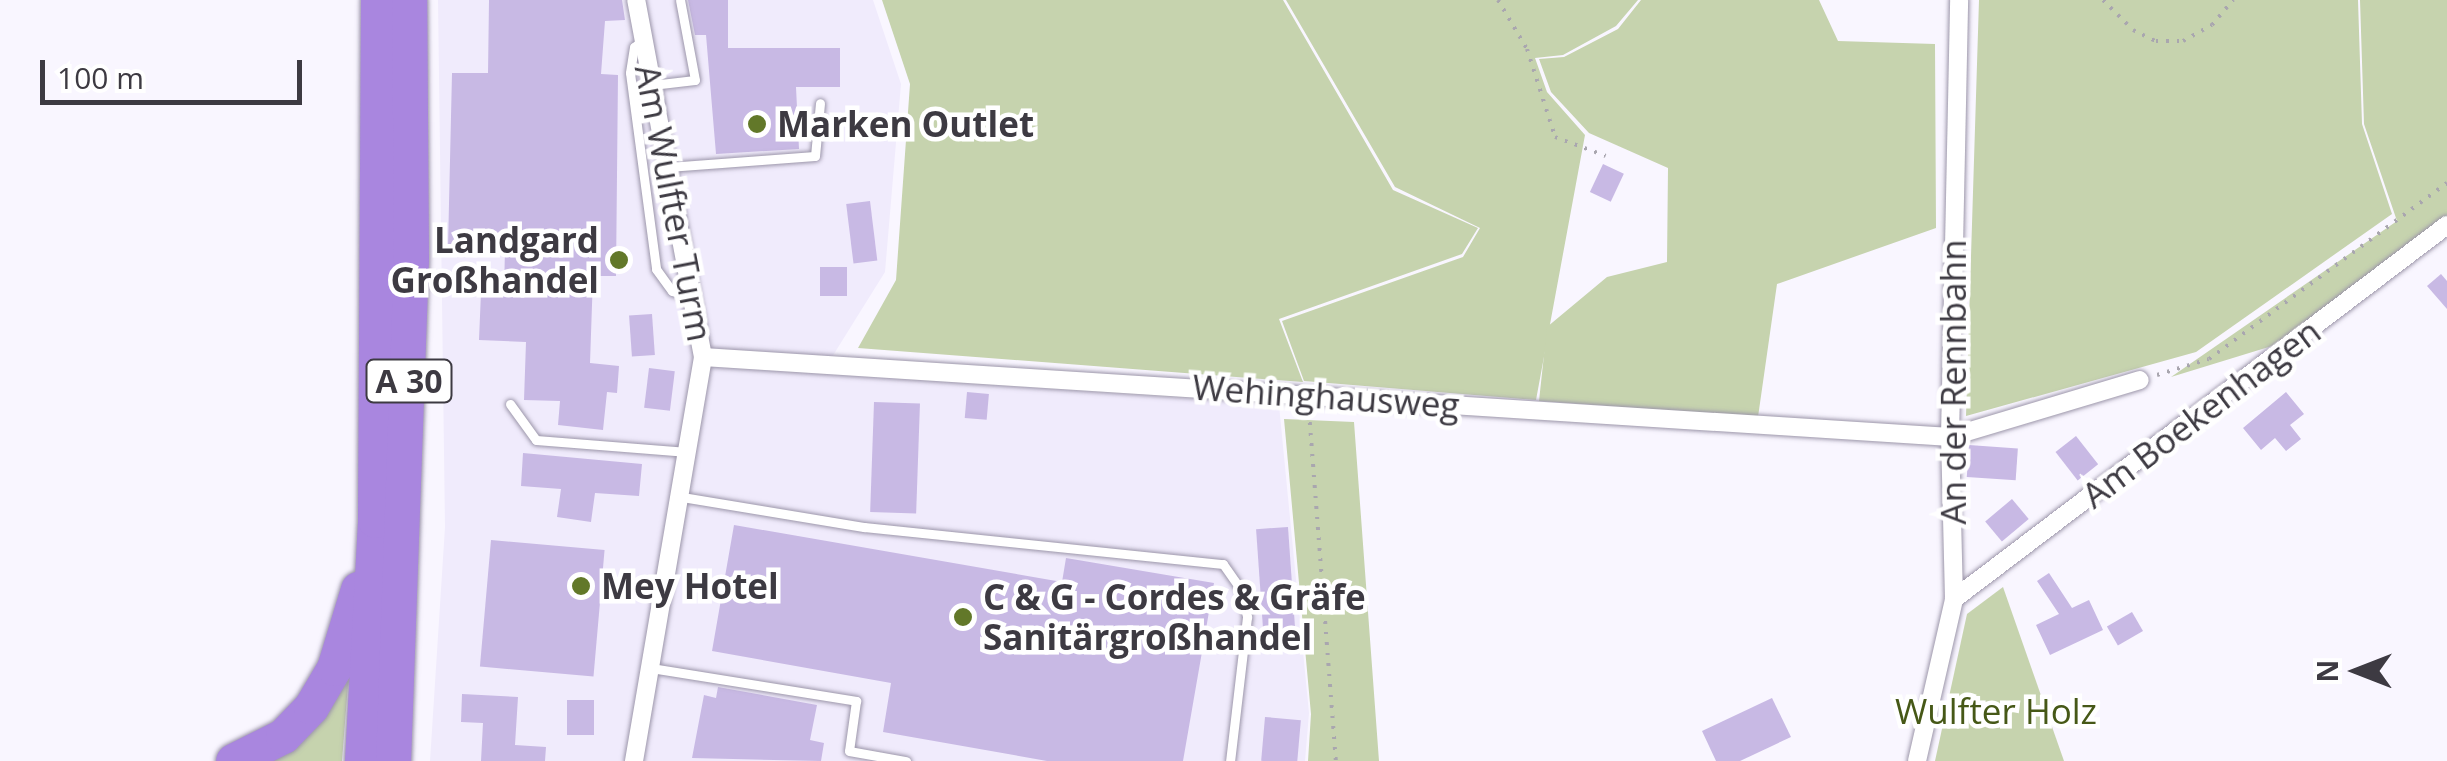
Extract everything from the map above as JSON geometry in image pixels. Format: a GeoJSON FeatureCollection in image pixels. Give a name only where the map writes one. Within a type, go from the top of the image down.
{"type":"FeatureCollection","features":[{"type":"Feature","properties":{"kind":"highway","name":"A 30"},"geometry":{"type":"LineString","coordinates":[[362,761],[375,520],[378,0]]}},
{"type":"Feature","properties":{"kind":"highway","name":"A 30"},"geometry":{"type":"LineString","coordinates":[[394,761],[410,296],[409,0]]}},
{"type":"Feature","properties":{"kind":"highway"},"geometry":{"type":"LineString","coordinates":[[233,761],[283,736],[334,668],[375,520]]}},
{"type":"Feature","properties":{"kind":"street","name":"Am Wulfter Turm"},"geometry":{"type":"LineString","coordinates":[[634,761],[690,452],[703,356],[636,0]]}},
{"type":"Feature","properties":{"kind":"street","name":"An der Rennbahn"},"geometry":{"type":"LineString","coordinates":[[1918,761],[1954,599],[1950,436],[1959,0]]}},
{"type":"Feature","properties":{"kind":"street","name":"Am Boekenhagen"},"geometry":{"type":"LineString","coordinates":[[1954,599],[2447,225]]}},
{"type":"Feature","properties":{"kind":"street","name":"Wehinghausweg"},"geometry":{"type":"LineString","coordinates":[[703,356],[1950,436]]}},
{"type":"Feature","properties":{"kind":"street"},"geometry":{"type":"LineString","coordinates":[[1950,436],[2140,380]]}},
{"type":"Feature","properties":{"kind":"lane"},"geometry":{"type":"LineString","coordinates":[[652,85],[695,80],[680,0]]}},
{"type":"Feature","properties":{"kind":"lane"},"geometry":{"type":"LineString","coordinates":[[644,40],[634,47],[630,73],[656,269],[672,291],[694,298]]}},
{"type":"Feature","properties":{"kind":"lane"},"geometry":{"type":"LineString","coordinates":[[668,168],[815,156],[820,103]]}},
{"type":"Feature","properties":{"kind":"lane"},"geometry":{"type":"LineString","coordinates":[[510,404],[536,440],[690,452]]}},
{"type":"Feature","properties":{"kind":"lane"},"geometry":{"type":"LineString","coordinates":[[682,497],[864,527],[1223,564],[1240,588],[1247,617],[1230,761]]}},
{"type":"Feature","properties":{"kind":"lane"},"geometry":{"type":"LineString","coordinates":[[651,668],[856,702],[850,750],[906,761]]}},
{"type":"Feature","properties":{"kind":"path"},"geometry":{"type":"LineString","coordinates":[[1498,0],[1528,49],[1555,136],[1606,156]]}},
{"type":"Feature","properties":{"kind":"path"},"geometry":{"type":"LineString","coordinates":[[2104,0],[2133,30],[2156,41],[2183,41],[2212,25],[2233,0]]}},
{"type":"Feature","properties":{"kind":"path"},"geometry":{"type":"LineString","coordinates":[[2140,380],[2208,359],[2446,186]]}},
{"type":"Feature","properties":{"kind":"path"},"geometry":{"type":"LineString","coordinates":[[1308,395],[1336,761]]}},
{"type":"Feature","properties":{"kind":"shaded area"},"geometry":{"type":"Polygon","coordinates":[[[438,0],[873,0],[901,84],[885,272],[822,373],[1279,405],[1309,713],[1305,761],[430,761],[445,527],[438,0]]]}},
{"type":"Feature","properties":{"kind":"green space"},"geometry":{"type":"Polygon","coordinates":[[[882,0],[1283,0],[1393,190],[1478,228],[1462,254],[1279,319],[1303,382],[858,348],[896,280],[910,84],[882,0]]]}},
{"type":"Feature","properties":{"kind":"green space"},"geometry":{"type":"Polygon","coordinates":[[[1286,0],[1638,0],[1616,26],[1563,55],[1535,58],[1547,92],[1585,135],[1536,400],[1304,381],[1282,321],[1463,257],[1480,228],[1395,187],[1286,0]]]}},
{"type":"Feature","properties":{"kind":"green space"},"geometry":{"type":"Polygon","coordinates":[[[1641,0],[1819,0],[1838,41],[1935,44],[1936,228],[1777,284],[1758,417],[1539,401],[1547,327],[1607,277],[1667,262],[1668,168],[1589,133],[1551,92],[1539,59],[1564,57],[1618,29],[1641,0]]]}},
{"type":"Feature","properties":{"kind":"green space"},"geometry":{"type":"Polygon","coordinates":[[[1979,0],[2358,0],[2362,124],[2392,214],[2196,352],[1966,416],[1979,0]]]}},
{"type":"Feature","properties":{"kind":"green space"},"geometry":{"type":"Polygon","coordinates":[[[2360,0],[2447,0],[2447,220],[2285,342],[2171,377],[2397,221],[2364,124],[2360,0]]]}},
{"type":"Feature","properties":{"kind":"green space"},"geometry":{"type":"Polygon","coordinates":[[[1284,419],[1354,422],[1379,761],[1308,761],[1311,714],[1284,419]]]}},
{"type":"Feature","properties":{"kind":"green space","name":"Wulfter Holz"},"geometry":{"type":"Polygon","coordinates":[[[2003,587],[2064,761],[1935,761],[1967,614],[2003,587]]]}},
{"type":"Feature","properties":{"kind":"green space"},"geometry":{"type":"Polygon","coordinates":[[[350,659],[342,761],[258,761],[350,659]]]}},
{"type":"Feature","properties":{"kind":"building"},"geometry":{"type":"Polygon","coordinates":[[[489,0],[622,0],[625,20],[605,21],[601,74],[618,75],[616,276],[593,276],[590,363],[619,366],[617,393],[607,392],[603,430],[558,425],[560,401],[524,400],[526,342],[479,340],[481,292],[504,293],[505,248],[448,247],[452,73],[488,73],[489,0]]]}},
{"type":"Feature","properties":{"kind":"building"},"geometry":{"type":"Polygon","coordinates":[[[688,0],[728,0],[728,48],[840,48],[840,87],[796,87],[799,149],[716,154],[706,35],[695,35],[688,0]]]}},
{"type":"Feature","properties":{"kind":"building"},"geometry":{"type":"Polygon","coordinates":[[[1603,164],[1624,174],[1611,202],[1590,192],[1603,164]]]}},
{"type":"Feature","properties":{"kind":"building"},"geometry":{"type":"Polygon","coordinates":[[[870,201],[877,261],[853,263],[846,204],[870,201]]]}},
{"type":"Feature","properties":{"kind":"building"},"geometry":{"type":"Polygon","coordinates":[[[820,267],[847,267],[847,296],[820,296],[820,267]]]}},
{"type":"Feature","properties":{"kind":"building"},"geometry":{"type":"Polygon","coordinates":[[[2441,274],[2447,281],[2447,309],[2427,286],[2441,274]]]}},
{"type":"Feature","properties":{"kind":"building"},"geometry":{"type":"Polygon","coordinates":[[[652,314],[655,355],[632,357],[629,316],[652,314]]]}},
{"type":"Feature","properties":{"kind":"building"},"geometry":{"type":"Polygon","coordinates":[[[649,368],[675,371],[670,411],[644,408],[649,368]]]}},
{"type":"Feature","properties":{"kind":"building"},"geometry":{"type":"Polygon","coordinates":[[[967,392],[989,394],[987,420],[965,418],[967,392]]]}},
{"type":"Feature","properties":{"kind":"building"},"geometry":{"type":"Polygon","coordinates":[[[2286,392],[2304,414],[2290,425],[2301,439],[2286,451],[2275,438],[2261,450],[2243,428],[2286,392]]]}},
{"type":"Feature","properties":{"kind":"building"},"geometry":{"type":"Polygon","coordinates":[[[874,402],[920,404],[916,514],[870,512],[874,402]]]}},
{"type":"Feature","properties":{"kind":"building"},"geometry":{"type":"Polygon","coordinates":[[[2076,436],[2098,464],[2078,480],[2056,452],[2076,436]]]}},
{"type":"Feature","properties":{"kind":"building"},"geometry":{"type":"Polygon","coordinates":[[[1969,445],[2018,448],[2016,480],[1967,477],[1969,445]]]}},
{"type":"Feature","properties":{"kind":"building"},"geometry":{"type":"Polygon","coordinates":[[[523,453],[642,464],[639,496],[595,493],[591,522],[557,517],[561,489],[521,486],[523,453]]]}},
{"type":"Feature","properties":{"kind":"building"},"geometry":{"type":"Polygon","coordinates":[[[2012,499],[2029,519],[2002,541],[1985,521],[2012,499]]]}},
{"type":"Feature","properties":{"kind":"building","name":"C & G - Cordes & Gräfe Sanitärgroßhandel"},"geometry":{"type":"Polygon","coordinates":[[[734,525],[1062,582],[1066,558],[1214,583],[1183,761],[1047,761],[883,732],[891,683],[712,651],[734,525]]]}},
{"type":"Feature","properties":{"kind":"building"},"geometry":{"type":"Polygon","coordinates":[[[1288,527],[1295,631],[1263,633],[1256,529],[1288,527]]]}},
{"type":"Feature","properties":{"kind":"building"},"geometry":{"type":"Polygon","coordinates":[[[491,540],[605,550],[593,676],[480,667],[491,540]]]}},
{"type":"Feature","properties":{"kind":"building"},"geometry":{"type":"Polygon","coordinates":[[[2049,573],[2072,608],[2089,600],[2103,630],[2050,655],[2036,625],[2059,614],[2037,581],[2049,573]]]}},
{"type":"Feature","properties":{"kind":"building"},"geometry":{"type":"Polygon","coordinates":[[[2132,612],[2143,631],[2118,646],[2107,627],[2132,612]]]}},
{"type":"Feature","properties":{"kind":"building"},"geometry":{"type":"Polygon","coordinates":[[[718,687],[817,705],[810,740],[824,743],[821,761],[692,758],[704,695],[716,698],[718,687]]]}},
{"type":"Feature","properties":{"kind":"building"},"geometry":{"type":"Polygon","coordinates":[[[462,694],[518,697],[515,745],[546,747],[545,761],[481,761],[483,723],[461,722],[462,694]]]}},
{"type":"Feature","properties":{"kind":"building"},"geometry":{"type":"Polygon","coordinates":[[[1772,698],[1791,737],[1740,761],[1716,761],[1702,731],[1772,698]]]}},
{"type":"Feature","properties":{"kind":"building"},"geometry":{"type":"Polygon","coordinates":[[[567,700],[594,700],[594,735],[567,735],[567,700]]]}},
{"type":"Feature","properties":{"kind":"building"},"geometry":{"type":"Polygon","coordinates":[[[1265,717],[1301,720],[1297,761],[1261,761],[1265,717]]]}},
{"type":"Feature","properties":{"kind":"place","name":"Marken Outlet"},"geometry":{"type":"Point","coordinates":[757,124]}},
{"type":"Feature","properties":{"kind":"place","name":"Landgard Großhandel"},"geometry":{"type":"Point","coordinates":[619,260]}},
{"type":"Feature","properties":{"kind":"place","name":"Mey Hotel"},"geometry":{"type":"Point","coordinates":[581,586]}},
{"type":"Feature","properties":{"kind":"place","name":"C & G - Cordes & Gräfe Sanitärgroßhandel"},"geometry":{"type":"Point","coordinates":[963,617]}}]}
